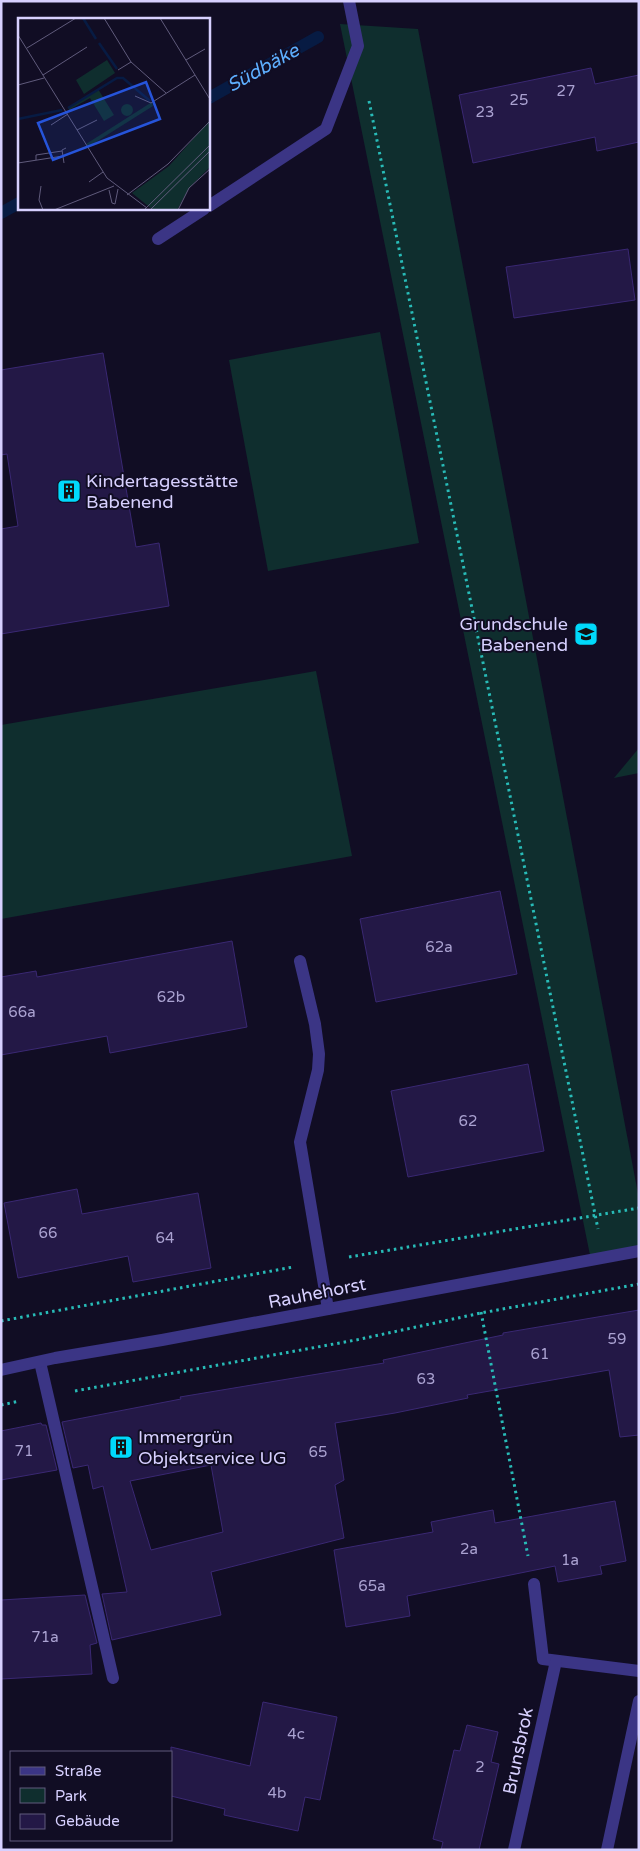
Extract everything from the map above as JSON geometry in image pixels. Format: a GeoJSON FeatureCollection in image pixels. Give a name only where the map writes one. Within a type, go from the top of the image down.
{"type":"FeatureCollection","features":[{"type":"Feature","properties":{"kind":"street"},"geometry":{"type":"LineString","coordinates":[[210,205],[326,129],[358,46],[349,1]]}},
{"type":"Feature","properties":{"kind":"street"},"geometry":{"type":"LineString","coordinates":[[158,239],[202,210]]}},
{"type":"Feature","properties":{"kind":"street"},"geometry":{"type":"LineString","coordinates":[[300,961],[315,1024],[319,1054],[318,1070],[300,1142],[328,1308]]}},
{"type":"Feature","properties":{"kind":"street","name":"Rauhehorst"},"geometry":{"type":"LineString","coordinates":[[1,1370],[55,1358],[639,1250]]}},
{"type":"Feature","properties":{"kind":"street"},"geometry":{"type":"LineString","coordinates":[[40,1362],[113,1678]]}},
{"type":"Feature","properties":{"kind":"street"},"geometry":{"type":"LineString","coordinates":[[534,1584],[543,1659],[639,1671]]}},
{"type":"Feature","properties":{"kind":"street","name":"Brunsbrok"},"geometry":{"type":"LineString","coordinates":[[514,1850],[556,1661]]}},
{"type":"Feature","properties":{"kind":"street"},"geometry":{"type":"LineString","coordinates":[[607,1850],[639,1701]]}},
{"type":"Feature","properties":{"kind":"path"},"geometry":{"type":"LineString","coordinates":[[368,94],[603,1257]]}},
{"type":"Feature","properties":{"kind":"path"},"geometry":{"type":"LineString","coordinates":[[476,1280],[534,1584]]}},
{"type":"Feature","properties":{"kind":"path"},"geometry":{"type":"LineString","coordinates":[[1,1405],[356,1340],[481,1313],[639,1284]]}},
{"type":"Feature","properties":{"kind":"green space"},"geometry":{"type":"Polygon","coordinates":[[[340,24],[418,29],[639,1199],[639,1251],[591,1260],[340,24]]]}},
{"type":"Feature","properties":{"kind":"green space"},"geometry":{"type":"Polygon","coordinates":[[[380,332],[419,543],[268,571],[229,360],[380,332]]]}},
{"type":"Feature","properties":{"kind":"green space"},"geometry":{"type":"Polygon","coordinates":[[[316,671],[352,856],[1,919],[1,725],[316,671]]]}},
{"type":"Feature","properties":{"kind":"green space"},"geometry":{"type":"Polygon","coordinates":[[[639,748],[639,773],[614,778],[639,748]]]}},
{"type":"Feature","properties":{"kind":"building"},"geometry":{"type":"Polygon","coordinates":[[[591,68],[595,84],[639,75],[639,142],[597,151],[595,137],[473,163],[459,95],[591,68]]]}},
{"type":"Feature","properties":{"kind":"building"},"geometry":{"type":"Polygon","coordinates":[[[628,249],[635,300],[514,318],[506,267],[628,249]]]}},
{"type":"Feature","properties":{"kind":"building","name":"Kindertagesstätte Babenend"},"geometry":{"type":"Polygon","coordinates":[[[103,353],[136,547],[159,543],[169,606],[1,634],[1,529],[18,526],[7,454],[1,455],[1,370],[103,353]]]}},
{"type":"Feature","properties":{"kind":"building"},"geometry":{"type":"Polygon","coordinates":[[[500,891],[517,974],[376,1002],[360,919],[500,891]]]}},
{"type":"Feature","properties":{"kind":"building"},"geometry":{"type":"Polygon","coordinates":[[[232,941],[247,1027],[110,1053],[107,1036],[1,1055],[1,977],[36,971],[37,977],[232,941]]]}},
{"type":"Feature","properties":{"kind":"building"},"geometry":{"type":"Polygon","coordinates":[[[528,1064],[544,1151],[408,1177],[391,1091],[528,1064]]]}},
{"type":"Feature","properties":{"kind":"building"},"geometry":{"type":"Polygon","coordinates":[[[77,1189],[82,1214],[198,1193],[211,1268],[133,1282],[128,1256],[18,1278],[4,1203],[77,1189]]]}},
{"type":"Feature","properties":{"kind":"building"},"geometry":{"type":"Polygon","coordinates":[[[639,1310],[639,1435],[620,1437],[609,1370],[467,1395],[468,1398],[335,1423],[344,1480],[335,1485],[344,1538],[211,1572],[221,1615],[112,1640],[102,1594],[127,1592],[103,1486],[93,1489],[88,1465],[73,1468],[62,1422],[181,1399],[180,1397],[384,1363],[383,1360],[503,1335],[503,1333],[639,1310]],[[211,1465],[130,1481],[151,1550],[223,1532],[211,1465]]]}},
{"type":"Feature","properties":{"kind":"building"},"geometry":{"type":"Polygon","coordinates":[[[41,1423],[46,1425],[57,1470],[1,1480],[1,1431],[41,1423]]]}},
{"type":"Feature","properties":{"kind":"building"},"geometry":{"type":"Polygon","coordinates":[[[615,1501],[626,1561],[600,1566],[602,1574],[558,1582],[555,1566],[407,1596],[410,1616],[346,1627],[334,1550],[433,1532],[431,1522],[493,1510],[495,1523],[615,1501]]]}},
{"type":"Feature","properties":{"kind":"building"},"geometry":{"type":"Polygon","coordinates":[[[85,1595],[97,1643],[90,1645],[92,1674],[1,1679],[1,1600],[85,1595]]]}},
{"type":"Feature","properties":{"kind":"building"},"geometry":{"type":"Polygon","coordinates":[[[263,1702],[337,1717],[320,1800],[305,1797],[298,1831],[224,1815],[225,1809],[172,1796],[171,1747],[250,1766],[263,1702]]]}},
{"type":"Feature","properties":{"kind":"building"},"geometry":{"type":"Polygon","coordinates":[[[467,1725],[498,1732],[491,1762],[499,1764],[479,1850],[441,1850],[443,1842],[433,1839],[454,1750],[460,1751],[467,1725]]]}},
{"type":"Feature","properties":{"kind":"waterway","name":"Südbäke"},"geometry":{"type":"LineString","coordinates":[[210,97],[318,37]]}},
{"type":"Feature","properties":{"kind":"waterway","name":"Südbäke"},"geometry":{"type":"LineString","coordinates":[[1,213],[18,204]]}},
{"type":"Feature","properties":{"kind":"place","name":"Kindertagesstätte Babenend"},"geometry":{"type":"Point","coordinates":[69,491]}},
{"type":"Feature","properties":{"kind":"place","name":"Grundschule Babenend"},"geometry":{"type":"Point","coordinates":[586,634]}},
{"type":"Feature","properties":{"kind":"place","name":"Immergrün Objektservice UG"},"geometry":{"type":"Point","coordinates":[121,1447]}}]}
